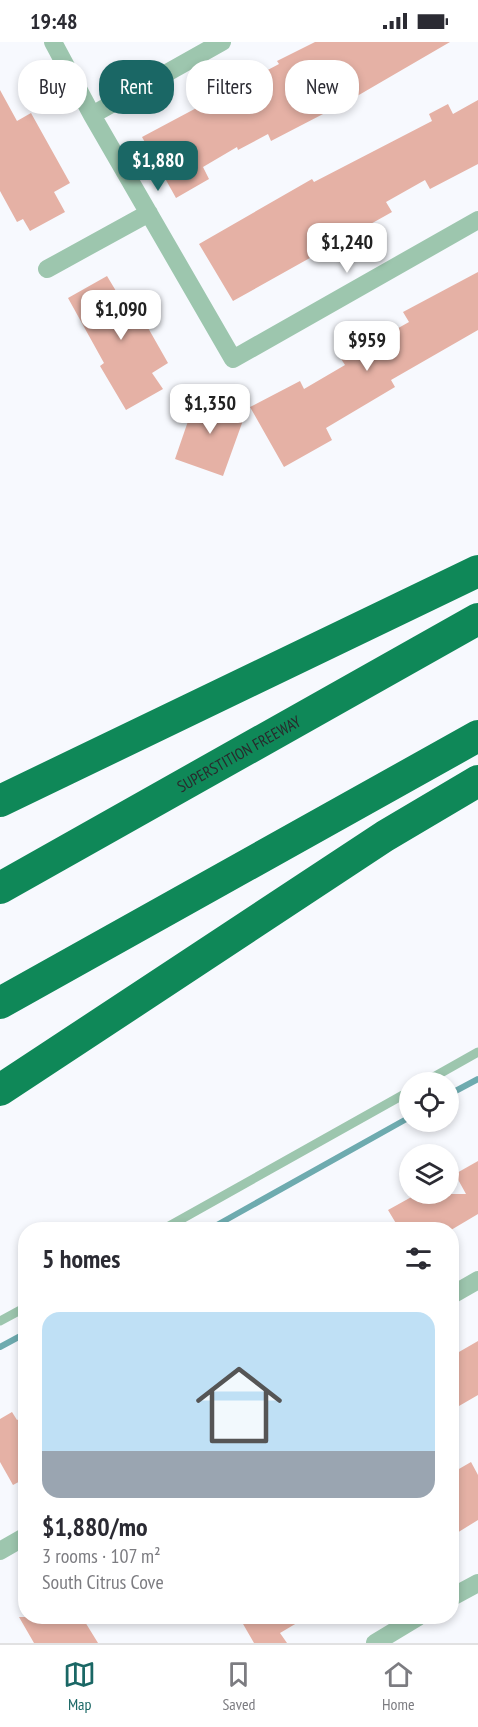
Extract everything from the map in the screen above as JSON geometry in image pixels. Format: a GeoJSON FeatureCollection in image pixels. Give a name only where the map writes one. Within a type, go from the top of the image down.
{"type":"FeatureCollection","features":[{"type":"Feature","properties":{"kind":"highway"},"geometry":{"type":"LineString","coordinates":[[0,801],[478,571]]}},
{"type":"Feature","properties":{"kind":"highway","name":"SUPERSTITION FREEWAY"},"geometry":{"type":"LineString","coordinates":[[0,888],[478,620]]}},
{"type":"Feature","properties":{"kind":"highway"},"geometry":{"type":"LineString","coordinates":[[0,1004],[478,736]]}},
{"type":"Feature","properties":{"kind":"highway"},"geometry":{"type":"LineString","coordinates":[[0,1090],[385,836],[478,781]]}},
{"type":"Feature","properties":{"kind":"street"},"geometry":{"type":"LineString","coordinates":[[53,42],[92,115],[234,359],[478,220]]}},
{"type":"Feature","properties":{"kind":"street"},"geometry":{"type":"LineString","coordinates":[[92,115],[222,42]]}},
{"type":"Feature","properties":{"kind":"street"},"geometry":{"type":"LineString","coordinates":[[47,269],[149,213]]}},
{"type":"Feature","properties":{"kind":"street"},"geometry":{"type":"LineString","coordinates":[[459,1291],[478,1280]]}},
{"type":"Feature","properties":{"kind":"street"},"geometry":{"type":"LineString","coordinates":[[0,1551],[18,1541]]}},
{"type":"Feature","properties":{"kind":"street"},"geometry":{"type":"LineString","coordinates":[[459,1593],[478,1583]]}},
{"type":"Feature","properties":{"kind":"street"},"geometry":{"type":"LineString","coordinates":[[375,1643],[406,1624]]}},
{"type":"Feature","properties":{"kind":"lane"},"geometry":{"type":"LineString","coordinates":[[443,1072],[478,1052]]}},
{"type":"Feature","properties":{"kind":"lane"},"geometry":{"type":"LineString","coordinates":[[176,1222],[399,1097]]}},
{"type":"Feature","properties":{"kind":"lane"},"geometry":{"type":"LineString","coordinates":[[0,1321],[18,1311]]}},
{"type":"Feature","properties":{"kind":"building"},"geometry":{"type":"Polygon","coordinates":[[[315,42],[450,42],[359,95],[359,60],[285,60],[285,114],[323,114],[271,141],[268,134],[238,150],[237,147],[203,167],[209,179],[176,198],[142,137],[186,114],[273,114],[273,67],[279,64],[277,61],[315,42]]]}},
{"type":"Feature","properties":{"kind":"building"},"geometry":{"type":"Polygon","coordinates":[[[0,90],[17,121],[32,114],[70,183],[54,192],[65,212],[30,231],[23,219],[17,222],[0,191],[0,90]]]}},
{"type":"Feature","properties":{"kind":"building"},"geometry":{"type":"Polygon","coordinates":[[[478,100],[478,164],[430,189],[425,180],[386,202],[392,212],[233,301],[199,244],[312,179],[314,182],[432,121],[429,114],[448,104],[453,114],[478,100]]]}},
{"type":"Feature","properties":{"kind":"building"},"geometry":{"type":"Polygon","coordinates":[[[478,272],[478,330],[391,380],[395,387],[326,428],[332,440],[284,467],[250,407],[300,381],[304,389],[345,365],[336,351],[364,334],[370,344],[409,322],[403,312],[478,272]]]}},
{"type":"Feature","properties":{"kind":"building"},"geometry":{"type":"Polygon","coordinates":[[[107,276],[119,296],[131,290],[146,317],[143,319],[168,363],[152,373],[163,389],[126,410],[100,366],[104,363],[68,298],[107,276]]]}},
{"type":"Feature","properties":{"kind":"building"},"geometry":{"type":"Polygon","coordinates":[[[197,395],[246,412],[223,476],[175,459],[197,395]]]}},
{"type":"Feature","properties":{"kind":"building"},"geometry":{"type":"Polygon","coordinates":[[[478,1161],[478,1214],[459,1225],[459,1222],[395,1222],[388,1210],[399,1204],[459,1204],[459,1194],[466,1194],[459,1181],[459,1172],[478,1161]]]}},
{"type":"Feature","properties":{"kind":"building"},"geometry":{"type":"Polygon","coordinates":[[[478,1341],[478,1395],[459,1406],[459,1352],[478,1341]]]}},
{"type":"Feature","properties":{"kind":"building"},"geometry":{"type":"Polygon","coordinates":[[[12,1412],[18,1419],[18,1482],[13,1485],[0,1462],[0,1419],[12,1412]]]}},
{"type":"Feature","properties":{"kind":"building"},"geometry":{"type":"Polygon","coordinates":[[[471,1462],[478,1475],[478,1520],[459,1532],[459,1469],[471,1462]]]}},
{"type":"Feature","properties":{"kind":"building"},"geometry":{"type":"Polygon","coordinates":[[[23,1624],[86,1624],[98,1643],[34,1643],[23,1624]]]}},
{"type":"Feature","properties":{"kind":"building"},"geometry":{"type":"Polygon","coordinates":[[[243,1624],[295,1624],[280,1633],[287,1643],[254,1643],[243,1624]]]}},
{"type":"Feature","properties":{"kind":"waterway"},"geometry":{"type":"LineString","coordinates":[[459,1089],[478,1079]]}},
{"type":"Feature","properties":{"kind":"waterway"},"geometry":{"type":"LineString","coordinates":[[222,1222],[399,1123]]}},
{"type":"Feature","properties":{"kind":"waterway"},"geometry":{"type":"LineString","coordinates":[[0,1347],[18,1337]]}}]}
